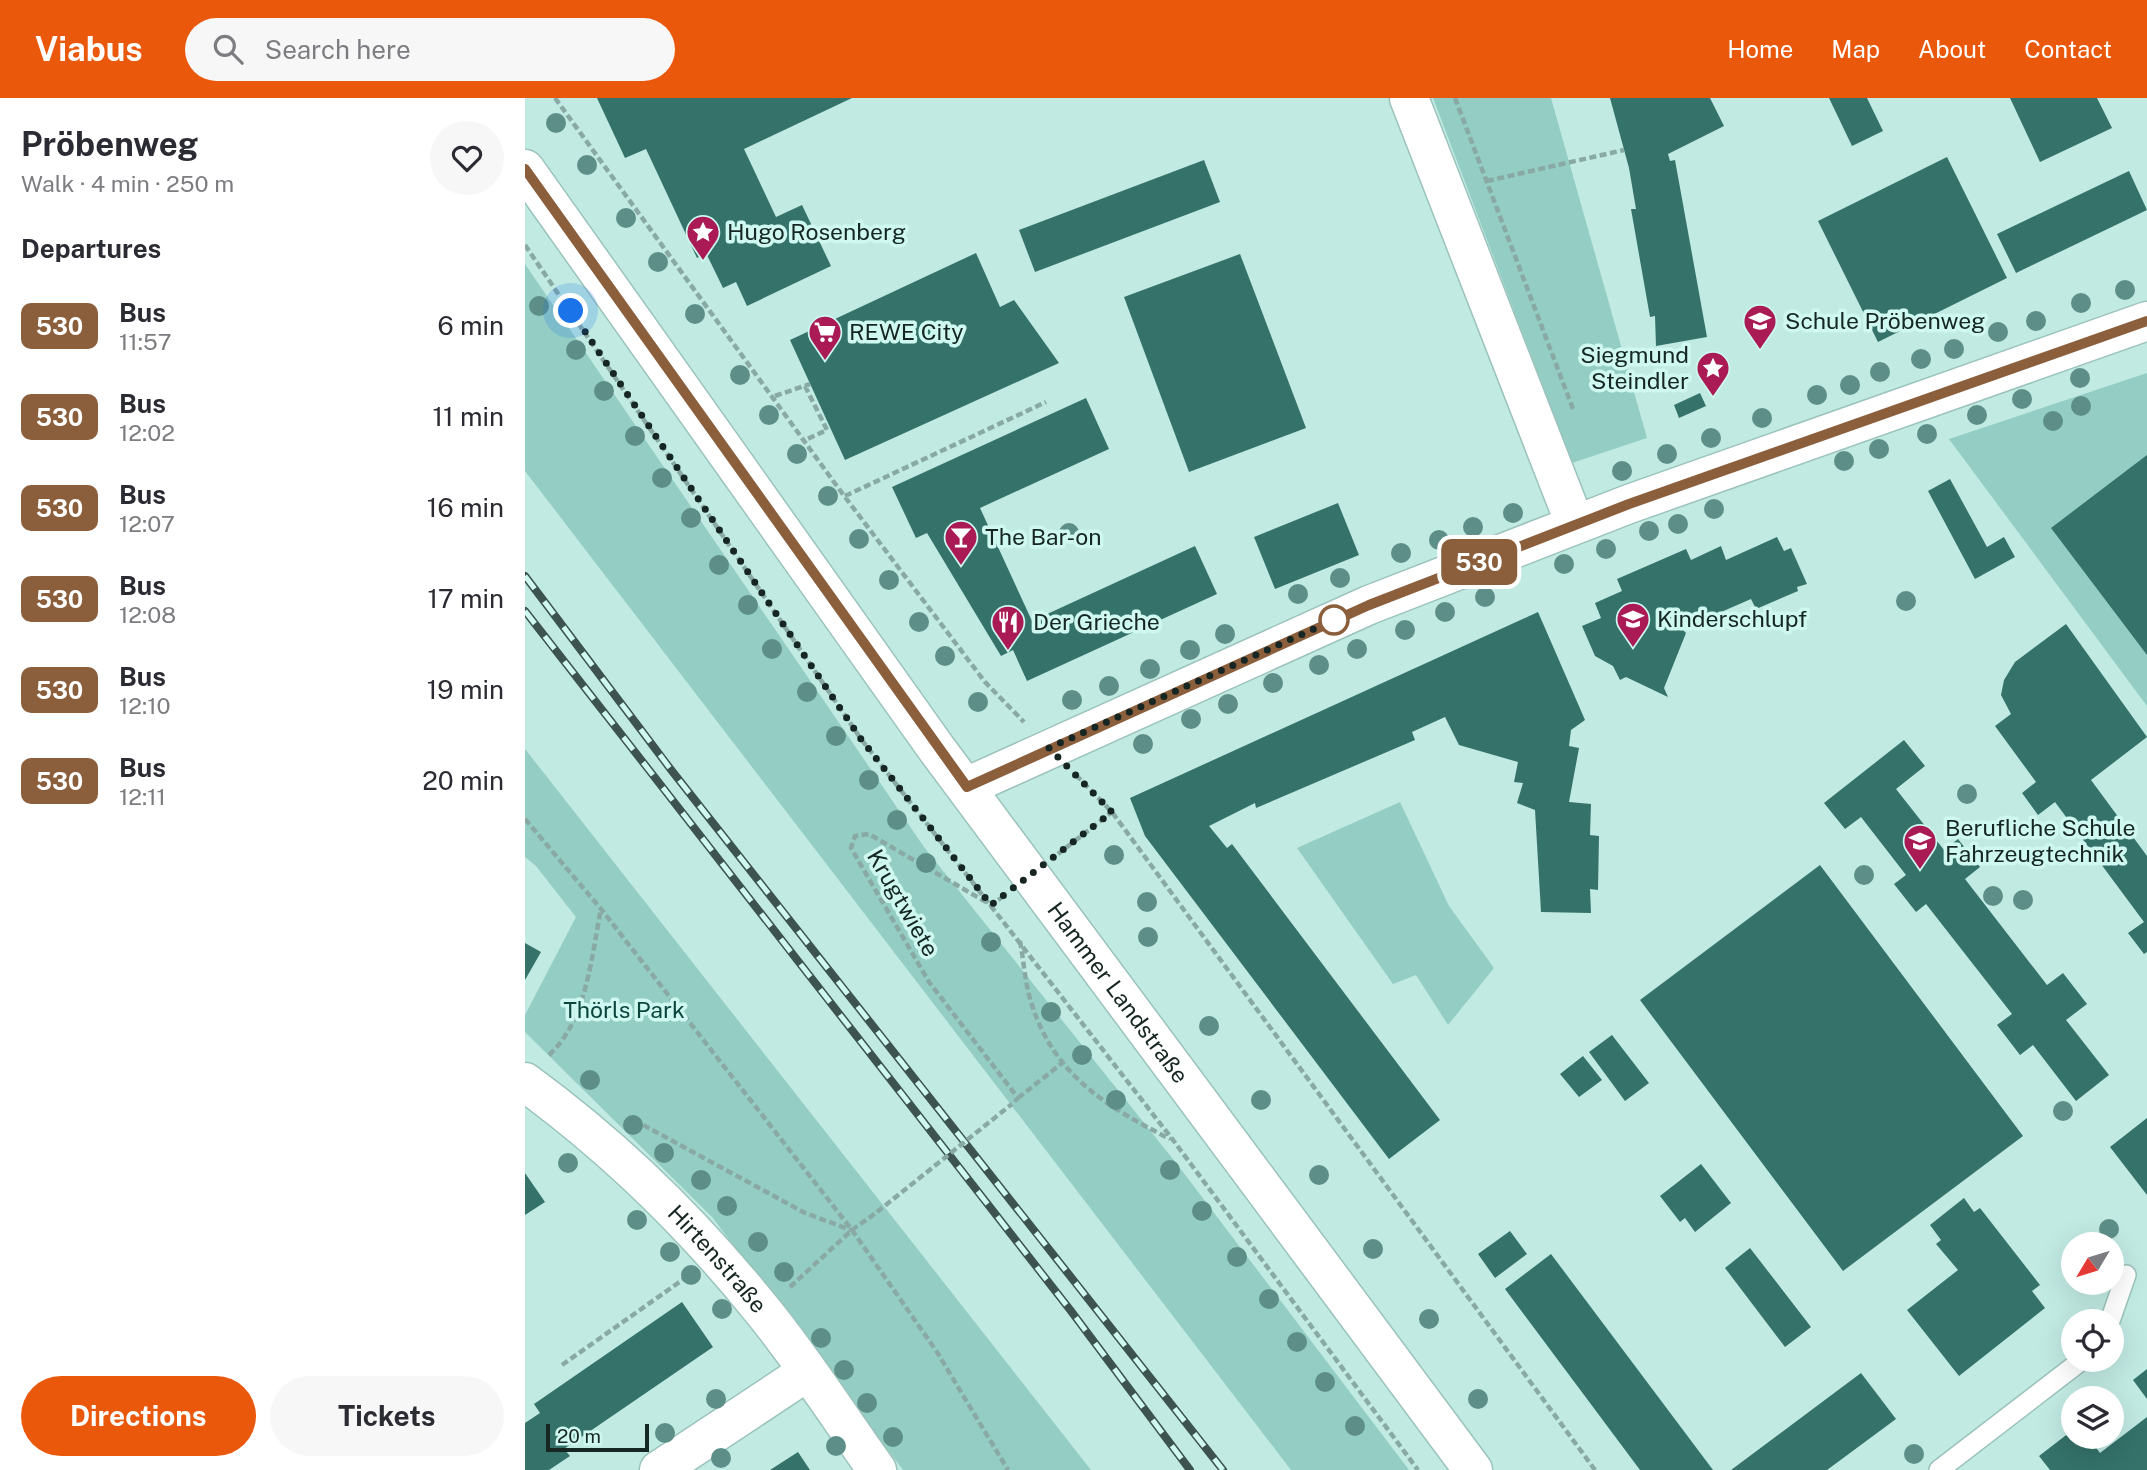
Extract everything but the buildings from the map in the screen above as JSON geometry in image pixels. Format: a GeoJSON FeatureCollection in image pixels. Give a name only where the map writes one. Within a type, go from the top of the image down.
{"type":"FeatureCollection","features":[{"type":"Feature","properties":{"kind":"street"},"geometry":{"type":"LineString","coordinates":[[1409,98],[1575,524]]}},
{"type":"Feature","properties":{"kind":"street","name":"Hammer Landstraße"},"geometry":{"type":"LineString","coordinates":[[525,169],[967,787],[1473,1470]]}},
{"type":"Feature","properties":{"kind":"street"},"geometry":{"type":"LineString","coordinates":[[967,787],[1282,642],[1575,524],[2147,321]]}},
{"type":"Feature","properties":{"kind":"street","name":"Hirtenstraße"},"geometry":{"type":"LineString","coordinates":[[534,1072],[656,1190],[717,1256],[764,1311],[877,1470]]}},
{"type":"Feature","properties":{"kind":"street"},"geometry":{"type":"LineString","coordinates":[[659,1470],[807,1372]]}},
{"type":"Feature","properties":{"kind":"lane"},"geometry":{"type":"LineString","coordinates":[[2114,1309],[2126,1275]]}},
{"type":"Feature","properties":{"kind":"lane"},"geometry":{"type":"LineString","coordinates":[[1938,1470],[2066,1372]]}},
{"type":"Feature","properties":{"kind":"path"},"geometry":{"type":"LineString","coordinates":[[555,98],[775,396],[845,496],[985,682],[1112,812],[1595,1470]]}},
{"type":"Feature","properties":{"kind":"path"},"geometry":{"type":"LineString","coordinates":[[1455,98],[1575,415]]}},
{"type":"Feature","properties":{"kind":"path"},"geometry":{"type":"LineString","coordinates":[[1487,181],[1624,150]]}},
{"type":"Feature","properties":{"kind":"path"},"geometry":{"type":"LineString","coordinates":[[525,245],[861,739],[1173,1140],[1418,1470]]}},
{"type":"Feature","properties":{"kind":"path"},"geometry":{"type":"LineString","coordinates":[[775,396],[808,385],[827,430],[806,440]]}},
{"type":"Feature","properties":{"kind":"path"},"geometry":{"type":"LineString","coordinates":[[845,496],[1046,402]]}},
{"type":"Feature","properties":{"kind":"path"},"geometry":{"type":"LineString","coordinates":[[991,905],[1112,812]]}},
{"type":"Feature","properties":{"kind":"path"},"geometry":{"type":"LineString","coordinates":[[525,819],[601,909],[852,1230],[937,1352],[1008,1470]]}},
{"type":"Feature","properties":{"kind":"path","name":"Krugtwiete"},"geometry":{"type":"LineString","coordinates":[[991,905],[869,834],[855,836],[851,841],[851,848],[929,982],[1019,1098]]}},
{"type":"Feature","properties":{"kind":"path"},"geometry":{"type":"LineString","coordinates":[[534,1072],[566,1039],[585,986],[601,909]]}},
{"type":"Feature","properties":{"kind":"path"},"geometry":{"type":"LineString","coordinates":[[1020,941],[1032,1005],[1061,1065],[1116,1112],[1173,1140]]}},
{"type":"Feature","properties":{"kind":"path"},"geometry":{"type":"LineString","coordinates":[[764,1311],[852,1230],[1061,1065]]}},
{"type":"Feature","properties":{"kind":"path"},"geometry":{"type":"LineString","coordinates":[[629,1117],[805,1213],[852,1230]]}},
{"type":"Feature","properties":{"kind":"path"},"geometry":{"type":"LineString","coordinates":[[562,1365],[717,1256]]}},
{"type":"Feature","properties":{"kind":"green space"},"geometry":{"type":"Polygon","coordinates":[[[1433,98],[1551,98],[1647,438],[1572,463],[1433,98]]]}},
{"type":"Feature","properties":{"kind":"green space"},"geometry":{"type":"Polygon","coordinates":[[[525,264],[924,847],[1180,1168],[1409,1470],[1291,1470],[525,471],[525,264]]]}},
{"type":"Feature","properties":{"kind":"green space"},"geometry":{"type":"Polygon","coordinates":[[[2147,373],[2147,706],[1949,439],[2147,373]]]}},
{"type":"Feature","properties":{"kind":"green space","name":"Thörls Park"},"geometry":{"type":"Polygon","coordinates":[[[525,749],[1091,1470],[903,1470],[712,1217],[525,1032],[525,1015],[576,917],[536,866],[525,857],[525,749]]]}},
{"type":"Feature","properties":{"kind":"green space"},"geometry":{"type":"Polygon","coordinates":[[[1400,802],[1449,906],[1494,968],[1448,1025],[1416,975],[1393,984],[1297,848],[1400,802]]]}},
{"type":"Feature","properties":{"kind":"railway"},"geometry":{"type":"LineString","coordinates":[[525,576],[672,771],[1223,1470]]}},
{"type":"Feature","properties":{"kind":"railway"},"geometry":{"type":"LineString","coordinates":[[525,611],[1071,1311],[1190,1470]]}},
{"type":"Feature","properties":{"kind":"bus line","name":"530"},"geometry":{"type":"LineString","coordinates":[[525,169],[936,748],[967,787],[1282,642],[1369,605],[1629,504],[2147,321]]}},
{"type":"Feature","properties":{"kind":"place","name":"Hugo Rosenberg"},"geometry":{"type":"Point","coordinates":[703,262]}},
{"type":"Feature","properties":{"kind":"place","name":"Schule Pröbenweg"},"geometry":{"type":"Point","coordinates":[1760,351]}},
{"type":"Feature","properties":{"kind":"place","name":"REWE City"},"geometry":{"type":"Point","coordinates":[825,362]}},
{"type":"Feature","properties":{"kind":"place","name":"Siegmund Steindler"},"geometry":{"type":"Point","coordinates":[1713,398]}},
{"type":"Feature","properties":{"kind":"place","name":"The Bar-on"},"geometry":{"type":"Point","coordinates":[961,567]}},
{"type":"Feature","properties":{"kind":"place","name":"Kinderschlupf"},"geometry":{"type":"Point","coordinates":[1633,649]}},
{"type":"Feature","properties":{"kind":"place","name":"Der Grieche"},"geometry":{"type":"Point","coordinates":[1008,652]}},
{"type":"Feature","properties":{"kind":"place","name":"Berufliche Schule Fahrzeugtechnik"},"geometry":{"type":"Point","coordinates":[1920,871]}},
{"type":"Feature","properties":{"kind":"route"},"geometry":{"type":"LineString","coordinates":[[571,311],[861,739],[991,905],[1112,812],[1049,748],[1334,620]]}}]}
